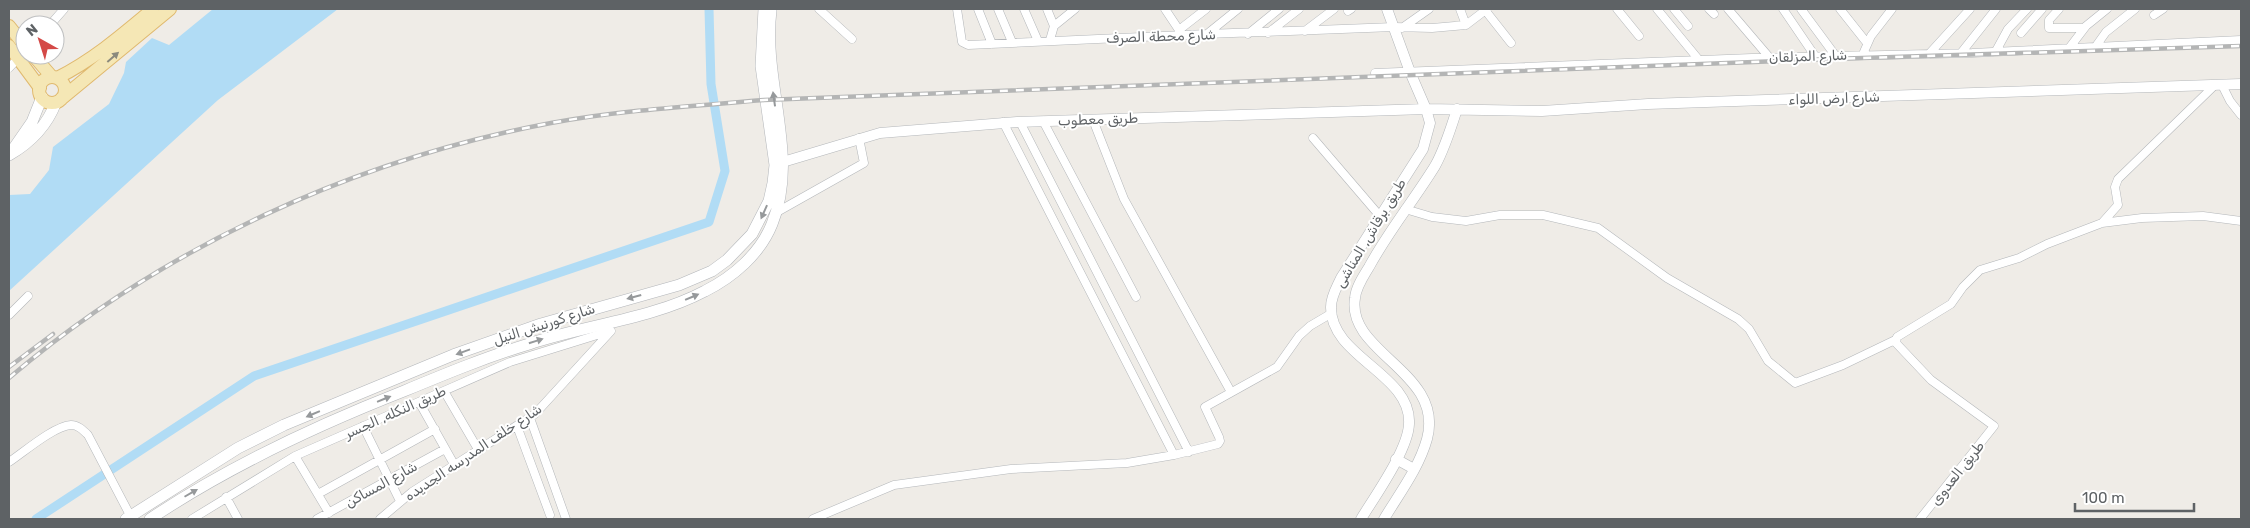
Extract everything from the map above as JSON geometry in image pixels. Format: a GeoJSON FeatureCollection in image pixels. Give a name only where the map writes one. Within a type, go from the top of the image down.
{"type":"FeatureCollection","features":[{"type":"Feature","properties":{"kind":"main road"},"geometry":{"type":"LineString","coordinates":[[9,155],[32,122],[44,80],[80,66],[112,44],[153,9]]}},
{"type":"Feature","properties":{"kind":"main road"},"geometry":{"type":"LineString","coordinates":[[27,65],[41,93],[48,102],[58,100],[89,78],[170,9]]}},
{"type":"Feature","properties":{"kind":"main road","name":"شارع كورنيش النيل"},"geometry":{"type":"LineString","coordinates":[[150,519],[267,450],[376,402],[523,346],[685,300],[721,283],[737,271],[764,241],[777,212],[784,180],[766,66],[764,9]]}},
{"type":"Feature","properties":{"kind":"main road","name":"شارع كورنيش النيل"},"geometry":{"type":"LineString","coordinates":[[766,66],[771,9]]}},
{"type":"Feature","properties":{"kind":"main road"},"geometry":{"type":"LineString","coordinates":[[9,155],[38,133],[58,100],[64,95],[64,85],[43,65]]}},
{"type":"Feature","properties":{"kind":"main road"},"geometry":{"type":"LineString","coordinates":[[80,66],[89,78]]}},
{"type":"Feature","properties":{"kind":"main road","name":"شارع كورنيش النيل"},"geometry":{"type":"LineString","coordinates":[[130,518],[238,448],[293,422],[453,355],[519,331],[679,285],[712,271],[740,248],[761,218],[769,201],[780,164]]}},
{"type":"Feature","properties":{"kind":"street"},"geometry":{"type":"LineString","coordinates":[[821,9],[852,39]]}},
{"type":"Feature","properties":{"kind":"street","name":"شارع محطة الصرف"},"geometry":{"type":"LineString","coordinates":[[957,9],[964,44],[1180,33],[1248,34],[1466,25]]}},
{"type":"Feature","properties":{"kind":"street"},"geometry":{"type":"LineString","coordinates":[[978,9],[992,44]]}},
{"type":"Feature","properties":{"kind":"street"},"geometry":{"type":"LineString","coordinates":[[998,9],[1012,42]]}},
{"type":"Feature","properties":{"kind":"street"},"geometry":{"type":"LineString","coordinates":[[1024,9],[1038,41]]}},
{"type":"Feature","properties":{"kind":"street"},"geometry":{"type":"LineString","coordinates":[[1047,9],[1054,26]]}},
{"type":"Feature","properties":{"kind":"street"},"geometry":{"type":"LineString","coordinates":[[1050,40],[1054,26],[1075,9]]}},
{"type":"Feature","properties":{"kind":"street"},"geometry":{"type":"LineString","coordinates":[[1167,9],[1180,33],[1206,9]]}},
{"type":"Feature","properties":{"kind":"street"},"geometry":{"type":"LineString","coordinates":[[1207,34],[1238,9]]}},
{"type":"Feature","properties":{"kind":"street"},"geometry":{"type":"LineString","coordinates":[[1248,34],[1279,9]]}},
{"type":"Feature","properties":{"kind":"street"},"geometry":{"type":"LineString","coordinates":[[1268,33],[1299,9]]}},
{"type":"Feature","properties":{"kind":"street"},"geometry":{"type":"LineString","coordinates":[[1306,31],[1334,9]]}},
{"type":"Feature","properties":{"kind":"street","name":"طريق برقاش, المناشى"},"geometry":{"type":"LineString","coordinates":[[1332,313],[1334,294],[1341,278],[1423,148],[1430,123],[1428,106],[1410,72],[1398,28],[1387,9]]}},
{"type":"Feature","properties":{"kind":"street"},"geometry":{"type":"LineString","coordinates":[[1398,28],[1429,9]]}},
{"type":"Feature","properties":{"kind":"street"},"geometry":{"type":"LineString","coordinates":[[1460,9],[1466,25],[1486,10],[1510,43]]}},
{"type":"Feature","properties":{"kind":"street"},"geometry":{"type":"LineString","coordinates":[[1617,9],[1639,36]]}},
{"type":"Feature","properties":{"kind":"street"},"geometry":{"type":"LineString","coordinates":[[1657,9],[1699,60]]}},
{"type":"Feature","properties":{"kind":"street"},"geometry":{"type":"LineString","coordinates":[[1674,9],[1688,26]]}},
{"type":"Feature","properties":{"kind":"street"},"geometry":{"type":"LineString","coordinates":[[1728,9],[1769,57]]}},
{"type":"Feature","properties":{"kind":"street"},"geometry":{"type":"LineString","coordinates":[[1783,9],[1815,56]]}},
{"type":"Feature","properties":{"kind":"street"},"geometry":{"type":"LineString","coordinates":[[1801,9],[1835,55]]}},
{"type":"Feature","properties":{"kind":"street"},"geometry":{"type":"LineString","coordinates":[[1840,9],[1867,43]]}},
{"type":"Feature","properties":{"kind":"street"},"geometry":{"type":"LineString","coordinates":[[1863,54],[1867,43],[1892,9]]}},
{"type":"Feature","properties":{"kind":"street"},"geometry":{"type":"LineString","coordinates":[[1929,54],[1970,9]]}},
{"type":"Feature","properties":{"kind":"street"},"geometry":{"type":"LineString","coordinates":[[1961,53],[1996,9]]}},
{"type":"Feature","properties":{"kind":"street"},"geometry":{"type":"LineString","coordinates":[[1996,51],[2008,29],[2027,9]]}},
{"type":"Feature","properties":{"kind":"street"},"geometry":{"type":"LineString","coordinates":[[2021,33],[2042,9]]}},
{"type":"Feature","properties":{"kind":"street"},"geometry":{"type":"LineString","coordinates":[[2059,9],[2049,20],[2049,28],[2084,28]]}},
{"type":"Feature","properties":{"kind":"street"},"geometry":{"type":"LineString","coordinates":[[2070,47],[2084,28],[2107,9]]}},
{"type":"Feature","properties":{"kind":"street"},"geometry":{"type":"LineString","coordinates":[[2096,46],[2106,32],[2135,9]]}},
{"type":"Feature","properties":{"kind":"street"},"geometry":{"type":"LineString","coordinates":[[2154,15],[2163,9]]}},
{"type":"Feature","properties":{"kind":"street","name":"شارع المزلقان"},"geometry":{"type":"LineString","coordinates":[[1375,73],[1769,57],[1961,53],[2241,40]]}},
{"type":"Feature","properties":{"kind":"street","name":"شارع ارض اللواء"},"geometry":{"type":"LineString","coordinates":[[1428,106],[1454,109],[1542,111],[1648,104],[2241,84]]}},
{"type":"Feature","properties":{"kind":"street"},"geometry":{"type":"LineString","coordinates":[[2102,223],[2118,205],[2115,187],[2118,180],[2219,85],[2241,114]]}},
{"type":"Feature","properties":{"kind":"street","name":"طريق معطوب"},"geometry":{"type":"LineString","coordinates":[[780,164],[859,138],[897,130],[1003,122],[1428,106]]}},
{"type":"Feature","properties":{"kind":"street","name":"طريق برقاش, المناشى"},"geometry":{"type":"LineString","coordinates":[[1384,519],[1414,469],[1427,438],[1428,420],[1424,402],[1416,386],[1405,372],[1367,336],[1359,324],[1354,312],[1355,298],[1359,284],[1380,247],[1435,166],[1454,109]]}},
{"type":"Feature","properties":{"kind":"street"},"geometry":{"type":"LineString","coordinates":[[1093,120],[1124,199],[1231,392]]}},
{"type":"Feature","properties":{"kind":"street"},"geometry":{"type":"LineString","coordinates":[[1043,121],[1136,297]]}},
{"type":"Feature","properties":{"kind":"street"},"geometry":{"type":"LineString","coordinates":[[1003,122],[1174,456]]}},
{"type":"Feature","properties":{"kind":"street"},"geometry":{"type":"LineString","coordinates":[[1020,122],[1189,452]]}},
{"type":"Feature","properties":{"kind":"street"},"geometry":{"type":"LineString","coordinates":[[777,212],[864,163],[859,138]]}},
{"type":"Feature","properties":{"kind":"street"},"geometry":{"type":"LineString","coordinates":[[1313,138],[1379,215]]}},
{"type":"Feature","properties":{"kind":"street"},"geometry":{"type":"LineString","coordinates":[[1405,209],[1424,216],[1466,221],[1500,215],[1543,215],[1598,228],[1667,278],[1738,319],[1749,329],[1768,361],[1794,383],[1843,365],[1896,340],[1897,337],[1951,304],[1963,287],[1980,270],[2019,258],[2048,244],[2102,223],[2142,218],[2202,216],[2241,221]]}},
{"type":"Feature","properties":{"kind":"street"},"geometry":{"type":"LineString","coordinates":[[9,315],[28,296]]}},
{"type":"Feature","properties":{"kind":"street"},"geometry":{"type":"LineString","coordinates":[[813,519],[894,485],[1010,469],[1126,464],[1174,456],[1218,444],[1220,441],[1205,407],[1277,367],[1300,336],[1310,326],[1332,313],[1341,336],[1404,400],[1408,411],[1409,424],[1407,436],[1396,459],[1361,519]]}},
{"type":"Feature","properties":{"kind":"street","name":"شارع خلف المدرسه الجديده"},"geometry":{"type":"LineString","coordinates":[[380,519],[400,501],[530,418],[542,408],[610,331],[626,318]]}},
{"type":"Feature","properties":{"kind":"street","name":"طريق النكله, الجسر"},"geometry":{"type":"LineString","coordinates":[[192,519],[202,516],[226,497],[295,456],[510,362],[610,331]]}},
{"type":"Feature","properties":{"kind":"street","name":"طريق العدوى"},"geometry":{"type":"LineString","coordinates":[[1896,340],[1914,364],[1931,380],[1994,426],[1920,519]]}},
{"type":"Feature","properties":{"kind":"street"},"geometry":{"type":"LineString","coordinates":[[444,391],[479,451]]}},
{"type":"Feature","properties":{"kind":"street"},"geometry":{"type":"LineString","coordinates":[[419,402],[455,466]]}},
{"type":"Feature","properties":{"kind":"street"},"geometry":{"type":"LineString","coordinates":[[530,418],[566,519]]}},
{"type":"Feature","properties":{"kind":"street"},"geometry":{"type":"LineString","coordinates":[[9,462],[59,429],[71,425],[81,428],[88,434],[130,518]]}},
{"type":"Feature","properties":{"kind":"street"},"geometry":{"type":"LineString","coordinates":[[364,426],[400,501]]}},
{"type":"Feature","properties":{"kind":"street"},"geometry":{"type":"LineString","coordinates":[[517,426],[550,515]]}},
{"type":"Feature","properties":{"kind":"street"},"geometry":{"type":"LineString","coordinates":[[318,494],[435,430]]}},
{"type":"Feature","properties":{"kind":"street","name":"شارع المساكن"},"geometry":{"type":"LineString","coordinates":[[317,519],[445,448]]}},
{"type":"Feature","properties":{"kind":"street"},"geometry":{"type":"LineString","coordinates":[[295,456],[329,512]]}},
{"type":"Feature","properties":{"kind":"street"},"geometry":{"type":"LineString","coordinates":[[1396,459],[1414,469]]}},
{"type":"Feature","properties":{"kind":"street"},"geometry":{"type":"LineString","coordinates":[[226,497],[238,519]]}},
{"type":"Feature","properties":{"kind":"water"},"geometry":{"type":"Polygon","coordinates":[[[213,9],[338,9],[218,100],[9,291],[9,195],[30,194],[49,170],[53,147],[109,104],[124,73],[126,62],[152,38],[169,45],[213,9]]]}},
{"type":"Feature","properties":{"kind":"waterway"},"geometry":{"type":"LineString","coordinates":[[36,519],[254,376],[709,222],[725,171],[711,84],[709,9]]}},
{"type":"Feature","properties":{"kind":"railway"},"geometry":{"type":"LineString","coordinates":[[9,378],[68,331],[130,289],[196,250],[263,216],[333,186],[404,160],[477,139],[551,123],[604,115],[764,100],[1831,59],[2241,46]]}},
{"type":"Feature","properties":{"kind":"railway"},"geometry":{"type":"LineString","coordinates":[[9,367],[53,334]]}}]}
